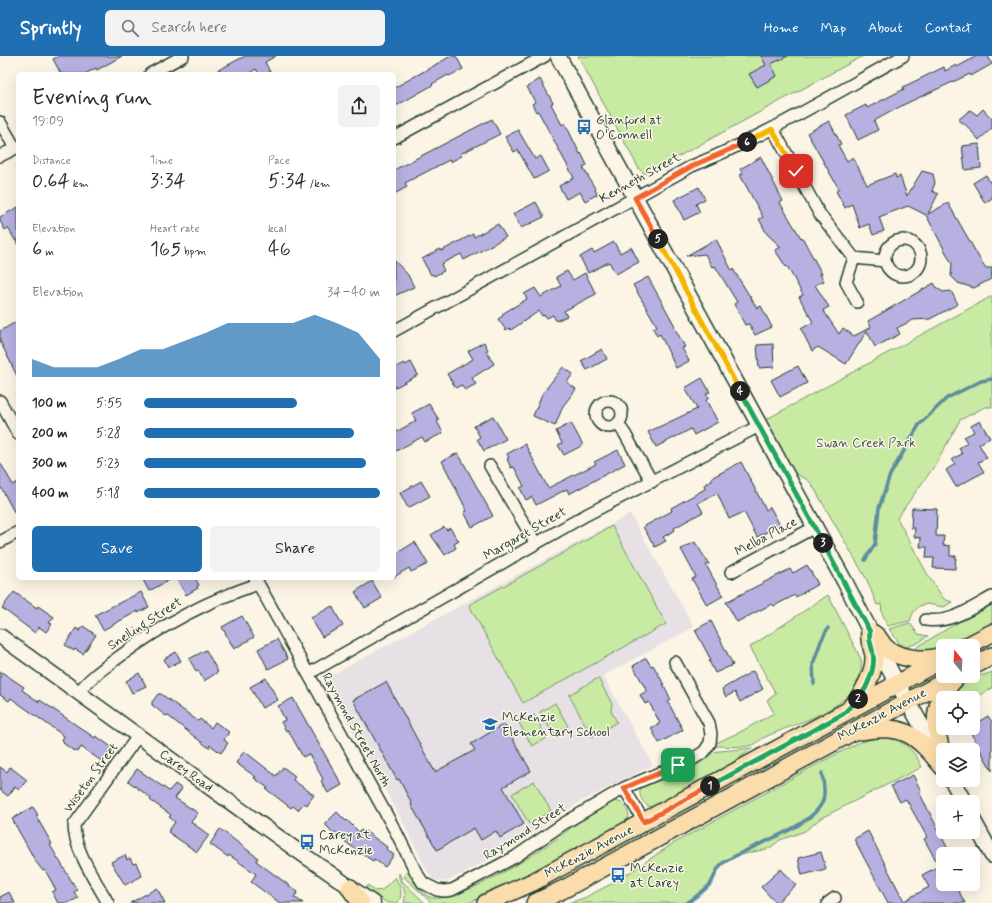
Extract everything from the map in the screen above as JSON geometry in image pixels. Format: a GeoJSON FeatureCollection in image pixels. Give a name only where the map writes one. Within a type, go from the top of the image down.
{"type":"FeatureCollection","features":[{"type":"Feature","properties":{"kind":"main road"},"geometry":{"type":"LineString","coordinates":[[558,56],[936,752]]}},
{"type":"Feature","properties":{"kind":"main road"},"geometry":{"type":"LineString","coordinates":[[870,632],[878,635],[888,649],[901,655],[923,660],[936,658]]}},
{"type":"Feature","properties":{"kind":"main road"},"geometry":{"type":"LineString","coordinates":[[843,714],[861,695],[868,680],[874,660],[874,654],[868,640],[870,632]]}},
{"type":"Feature","properties":{"kind":"main road"},"geometry":{"type":"LineString","coordinates":[[980,639],[992,632]]}},
{"type":"Feature","properties":{"kind":"main road"},"geometry":{"type":"LineString","coordinates":[[980,662],[992,656]]}},
{"type":"Feature","properties":{"kind":"main road","name":"McKenzie Avenue"},"geometry":{"type":"LineString","coordinates":[[486,903],[533,882],[936,663]]}},
{"type":"Feature","properties":{"kind":"main road","name":"McKenzie Avenue"},"geometry":{"type":"LineString","coordinates":[[535,903],[566,888],[942,683]]}},
{"type":"Feature","properties":{"kind":"main road"},"geometry":{"type":"LineString","coordinates":[[940,743],[937,730],[938,706],[946,688],[951,683]]}},
{"type":"Feature","properties":{"kind":"main road"},"geometry":{"type":"LineString","coordinates":[[850,733],[879,728],[895,728],[909,733],[926,747],[936,759]]}},
{"type":"Feature","properties":{"kind":"main road"},"geometry":{"type":"LineString","coordinates":[[980,833],[992,855]]}},
{"type":"Feature","properties":{"kind":"main road"},"geometry":{"type":"LineString","coordinates":[[350,888],[361,903]]}},
{"type":"Feature","properties":{"kind":"street"},"geometry":{"type":"LineString","coordinates":[[154,72],[183,56]]}},
{"type":"Feature","properties":{"kind":"street"},"geometry":{"type":"LineString","coordinates":[[396,137],[545,56]]}},
{"type":"Feature","properties":{"kind":"street","name":"Kenneth Street"},"geometry":{"type":"LineString","coordinates":[[396,330],[692,166],[732,150],[903,56]]}},
{"type":"Feature","properties":{"kind":"street"},"geometry":{"type":"LineString","coordinates":[[0,122],[16,147],[0,156]]}},
{"type":"Feature","properties":{"kind":"street"},"geometry":{"type":"LineString","coordinates":[[772,129],[818,213],[854,258],[885,261]]}},
{"type":"Feature","properties":{"kind":"street"},"geometry":{"type":"LineString","coordinates":[[854,258],[846,282],[857,302]]}},
{"type":"Feature","properties":{"kind":"street"},"geometry":{"type":"LineString","coordinates":[[0,401],[16,430]]}},
{"type":"Feature","properties":{"kind":"street"},"geometry":{"type":"LineString","coordinates":[[618,424],[652,482]]}},
{"type":"Feature","properties":{"kind":"street","name":"Margaret Street"},"geometry":{"type":"LineString","coordinates":[[308,674],[586,515],[759,426]]}},
{"type":"Feature","properties":{"kind":"street"},"geometry":{"type":"LineString","coordinates":[[490,466],[536,544]]}},
{"type":"Feature","properties":{"kind":"street","name":"Melba Place"},"geometry":{"type":"LineString","coordinates":[[731,572],[815,527]]}},
{"type":"Feature","properties":{"kind":"street"},"geometry":{"type":"LineString","coordinates":[[0,542],[16,533]]}},
{"type":"Feature","properties":{"kind":"street","name":"Raymond Street North"},"geometry":{"type":"LineString","coordinates":[[256,581],[396,832],[416,872],[423,883],[437,890]]}},
{"type":"Feature","properties":{"kind":"street","name":"Snelling Street"},"geometry":{"type":"LineString","coordinates":[[78,693],[100,670],[171,621],[256,581]]}},
{"type":"Feature","properties":{"kind":"street"},"geometry":{"type":"LineString","coordinates":[[926,620],[933,622],[954,617],[992,597]]}},
{"type":"Feature","properties":{"kind":"street","name":"Carey Road"},"geometry":{"type":"LineString","coordinates":[[0,636],[350,888],[374,903]]}},
{"type":"Feature","properties":{"kind":"street","name":"Raymond Street"},"geometry":{"type":"LineString","coordinates":[[437,890],[445,891],[457,888],[509,861],[563,824],[624,788],[693,759],[704,752],[710,744],[711,734],[709,723],[675,662]]}},
{"type":"Feature","properties":{"kind":"street","name":"Wiseton Street"},"geometry":{"type":"LineString","coordinates":[[108,903],[80,849],[74,834],[74,825],[138,736]]}},
{"type":"Feature","properties":{"kind":"street"},"geometry":{"type":"LineString","coordinates":[[624,788],[644,822]]}},
{"type":"Feature","properties":{"kind":"shaded area","name":"McKenzie Elementary School"},"geometry":{"type":"Polygon","coordinates":[[[630,514],[694,627],[603,676],[653,765],[580,802],[513,846],[460,875],[445,882],[434,880],[429,874],[403,822],[326,684],[328,677],[630,514]]]}},
{"type":"Feature","properties":{"kind":"green space"},"geometry":{"type":"Polygon","coordinates":[[[578,56],[863,56],[648,173],[644,173],[639,169],[578,56]]]}},
{"type":"Feature","properties":{"kind":"green space","name":"Swan Creek Park"},"geometry":{"type":"Polygon","coordinates":[[[992,296],[992,407],[985,407],[960,420],[936,464],[897,518],[929,577],[944,599],[952,602],[944,607],[927,604],[919,606],[913,613],[910,621],[888,626],[882,613],[881,604],[877,605],[867,580],[811,483],[797,475],[791,469],[765,420],[992,296]]]}},
{"type":"Feature","properties":{"kind":"green space"},"geometry":{"type":"Polygon","coordinates":[[[612,526],[666,624],[523,703],[469,605],[612,526]]]}},
{"type":"Feature","properties":{"kind":"green space"},"geometry":{"type":"Polygon","coordinates":[[[828,595],[861,659],[860,674],[854,687],[845,698],[833,707],[819,715],[765,737],[753,745],[739,747],[715,746],[714,745],[716,743],[742,731],[774,713],[767,700],[776,694],[750,647],[828,595]]]}},
{"type":"Feature","properties":{"kind":"green space"},"geometry":{"type":"Polygon","coordinates":[[[992,602],[992,624],[964,639],[936,639],[936,650],[915,653],[917,647],[992,602]]]}},
{"type":"Feature","properties":{"kind":"green space"},"geometry":{"type":"Polygon","coordinates":[[[910,623],[918,634],[928,636],[918,643],[906,647],[900,644],[889,629],[910,623]]]}},
{"type":"Feature","properties":{"kind":"green space"},"geometry":{"type":"Polygon","coordinates":[[[992,672],[992,688],[980,695],[980,691],[956,691],[966,683],[980,683],[980,676],[992,672]]]}},
{"type":"Feature","properties":{"kind":"green space"},"geometry":{"type":"Polygon","coordinates":[[[598,678],[612,704],[611,711],[617,722],[592,737],[569,695],[598,678]]]}},
{"type":"Feature","properties":{"kind":"green space"},"geometry":{"type":"Polygon","coordinates":[[[555,703],[568,726],[553,734],[540,712],[555,703]]]}},
{"type":"Feature","properties":{"kind":"green space"},"geometry":{"type":"Polygon","coordinates":[[[534,715],[547,738],[532,746],[519,723],[534,715]]]}},
{"type":"Feature","properties":{"kind":"green space"},"geometry":{"type":"Polygon","coordinates":[[[876,738],[892,739],[904,744],[914,753],[922,767],[821,818],[805,831],[780,840],[770,848],[737,856],[722,863],[715,873],[711,883],[691,900],[692,903],[568,903],[584,898],[615,882],[674,843],[823,761],[858,743],[876,738]]]}},
{"type":"Feature","properties":{"kind":"green space"},"geometry":{"type":"Polygon","coordinates":[[[753,748],[716,775],[655,807],[648,806],[640,796],[640,790],[647,783],[653,780],[671,777],[687,770],[702,760],[709,752],[753,748]]]}},
{"type":"Feature","properties":{"kind":"green space"},"geometry":{"type":"Polygon","coordinates":[[[534,781],[551,811],[529,824],[512,794],[534,781]]]}},
{"type":"Feature","properties":{"kind":"green space"},"geometry":{"type":"Polygon","coordinates":[[[615,801],[623,804],[626,808],[629,816],[627,821],[543,868],[469,903],[432,903],[405,878],[404,875],[407,871],[420,890],[432,898],[444,898],[460,893],[497,876],[516,865],[548,845],[593,811],[607,803],[615,801]]]}},
{"type":"Feature","properties":{"kind":"green space"},"geometry":{"type":"Polygon","coordinates":[[[399,873],[403,882],[425,903],[404,903],[405,893],[399,873]]]}},
{"type":"Feature","properties":{"kind":"green space"},"geometry":{"type":"Polygon","coordinates":[[[395,877],[401,893],[398,903],[387,903],[366,889],[368,885],[375,891],[382,890],[395,877]]]}},
{"type":"Feature","properties":{"kind":"building"},"geometry":{"type":"Polygon","coordinates":[[[59,56],[122,56],[97,70],[96,68],[89,72],[60,72],[53,59],[59,56]]]}},
{"type":"Feature","properties":{"kind":"building"},"geometry":{"type":"Polygon","coordinates":[[[245,56],[276,56],[265,62],[270,72],[258,72],[256,69],[251,72],[215,72],[245,56]]]}},
{"type":"Feature","properties":{"kind":"building"},"geometry":{"type":"Polygon","coordinates":[[[451,56],[456,56],[463,69],[449,76],[448,75],[396,106],[396,87],[451,56]]]}},
{"type":"Feature","properties":{"kind":"building"},"geometry":{"type":"Polygon","coordinates":[[[761,56],[788,56],[771,64],[777,76],[757,87],[749,74],[766,65],[761,56]]]}},
{"type":"Feature","properties":{"kind":"building"},"geometry":{"type":"Polygon","coordinates":[[[977,56],[988,56],[992,64],[971,76],[970,74],[905,104],[874,121],[878,130],[858,140],[846,115],[866,105],[867,108],[904,89],[903,87],[944,67],[945,71],[956,65],[957,67],[977,56]]]}},
{"type":"Feature","properties":{"kind":"building"},"geometry":{"type":"Polygon","coordinates":[[[540,79],[553,103],[551,104],[562,125],[565,123],[580,154],[581,153],[587,165],[583,167],[598,194],[585,201],[580,192],[566,199],[559,186],[574,178],[538,111],[536,112],[532,104],[535,102],[527,87],[540,79]]]}},
{"type":"Feature","properties":{"kind":"building"},"geometry":{"type":"Polygon","coordinates":[[[983,109],[992,119],[992,128],[979,140],[965,124],[958,120],[970,110],[977,115],[983,109]]]}},
{"type":"Feature","properties":{"kind":"building"},"geometry":{"type":"Polygon","coordinates":[[[492,119],[500,134],[460,154],[462,156],[450,162],[449,160],[405,183],[407,187],[396,193],[396,169],[492,119]]]}},
{"type":"Feature","properties":{"kind":"building"},"geometry":{"type":"Polygon","coordinates":[[[829,121],[841,144],[838,145],[847,161],[853,157],[867,185],[895,174],[896,178],[900,176],[907,196],[922,171],[933,174],[935,183],[932,191],[938,194],[928,214],[948,203],[981,261],[986,268],[992,268],[991,279],[974,288],[958,283],[951,276],[952,264],[926,215],[908,206],[879,217],[884,231],[873,235],[869,224],[860,228],[852,204],[845,208],[836,191],[839,189],[807,133],[829,121]]]}},
{"type":"Feature","properties":{"kind":"building"},"geometry":{"type":"Polygon","coordinates":[[[518,130],[535,159],[541,156],[549,171],[534,179],[518,150],[514,152],[505,137],[518,130]]]}},
{"type":"Feature","properties":{"kind":"building"},"geometry":{"type":"Polygon","coordinates":[[[979,144],[981,168],[965,170],[962,146],[979,144]]]}},
{"type":"Feature","properties":{"kind":"building"},"geometry":{"type":"Polygon","coordinates":[[[761,157],[783,201],[780,203],[801,238],[802,237],[822,274],[820,274],[824,281],[815,285],[829,307],[823,310],[839,334],[843,328],[854,336],[871,327],[868,321],[934,283],[937,288],[943,292],[951,291],[958,304],[930,319],[913,320],[897,328],[900,334],[875,347],[867,331],[846,364],[818,347],[812,351],[801,329],[813,322],[799,297],[803,295],[787,266],[786,267],[775,250],[781,247],[767,234],[759,219],[763,217],[740,175],[743,174],[740,169],[761,157]]]}},
{"type":"Feature","properties":{"kind":"building"},"geometry":{"type":"Polygon","coordinates":[[[986,175],[992,186],[992,198],[985,203],[973,183],[986,175]]]}},
{"type":"Feature","properties":{"kind":"building"},"geometry":{"type":"Polygon","coordinates":[[[699,187],[705,199],[696,204],[700,212],[684,220],[674,200],[699,187]]]}},
{"type":"Feature","properties":{"kind":"building"},"geometry":{"type":"Polygon","coordinates":[[[536,202],[544,217],[521,228],[513,214],[536,202]]]}},
{"type":"Feature","properties":{"kind":"building"},"geometry":{"type":"Polygon","coordinates":[[[16,208],[16,242],[8,228],[5,230],[0,221],[0,217],[16,208]]]}},
{"type":"Feature","properties":{"kind":"building"},"geometry":{"type":"Polygon","coordinates":[[[498,224],[506,237],[464,260],[461,254],[441,264],[444,271],[434,276],[433,274],[431,275],[422,259],[473,234],[474,237],[498,224]]]}},
{"type":"Feature","properties":{"kind":"building"},"geometry":{"type":"Polygon","coordinates":[[[716,239],[732,271],[733,269],[757,308],[761,306],[772,327],[755,335],[749,324],[745,325],[734,304],[737,302],[715,266],[712,267],[705,254],[686,256],[716,239]]]}},
{"type":"Feature","properties":{"kind":"building"},"geometry":{"type":"Polygon","coordinates":[[[614,242],[620,253],[631,247],[639,262],[616,274],[609,262],[588,273],[580,257],[592,250],[594,253],[614,242]]]}},
{"type":"Feature","properties":{"kind":"building"},"geometry":{"type":"Polygon","coordinates":[[[396,262],[408,275],[414,287],[396,295],[396,262]]]}},
{"type":"Feature","properties":{"kind":"building"},"geometry":{"type":"Polygon","coordinates":[[[567,271],[573,280],[585,273],[596,294],[564,311],[567,316],[556,321],[553,315],[547,318],[545,315],[542,316],[539,311],[511,330],[509,328],[506,330],[498,319],[503,316],[502,314],[527,299],[524,294],[535,288],[541,297],[561,286],[556,277],[567,271]]]}},
{"type":"Feature","properties":{"kind":"building"},"geometry":{"type":"Polygon","coordinates":[[[648,277],[685,347],[682,348],[689,361],[676,368],[660,334],[657,336],[653,328],[657,326],[633,285],[648,277]]]}},
{"type":"Feature","properties":{"kind":"building"},"geometry":{"type":"Polygon","coordinates":[[[16,322],[16,374],[0,341],[0,331],[16,322]]]}},
{"type":"Feature","properties":{"kind":"building"},"geometry":{"type":"Polygon","coordinates":[[[484,342],[488,350],[486,351],[494,364],[472,378],[476,384],[465,390],[461,385],[456,388],[447,374],[473,359],[468,351],[484,342]]]}},
{"type":"Feature","properties":{"kind":"building"},"geometry":{"type":"Polygon","coordinates":[[[773,344],[774,367],[759,368],[757,345],[773,344]]]}},
{"type":"Feature","properties":{"kind":"building"},"geometry":{"type":"Polygon","coordinates":[[[602,349],[607,359],[587,370],[581,361],[602,349]]]}},
{"type":"Feature","properties":{"kind":"building"},"geometry":{"type":"Polygon","coordinates":[[[411,362],[418,375],[396,387],[396,367],[404,363],[405,365],[411,362]]]}},
{"type":"Feature","properties":{"kind":"building"},"geometry":{"type":"Polygon","coordinates":[[[798,366],[807,383],[780,397],[771,380],[798,366]]]}},
{"type":"Feature","properties":{"kind":"building"},"geometry":{"type":"Polygon","coordinates":[[[563,367],[573,374],[567,382],[576,389],[563,406],[555,426],[533,416],[542,394],[563,367]]]}},
{"type":"Feature","properties":{"kind":"building"},"geometry":{"type":"Polygon","coordinates":[[[702,378],[710,392],[706,394],[709,398],[706,400],[718,422],[694,435],[691,429],[656,447],[648,432],[697,409],[685,388],[702,378]]]}},
{"type":"Feature","properties":{"kind":"building"},"geometry":{"type":"Polygon","coordinates":[[[429,404],[439,420],[437,421],[443,433],[425,442],[422,437],[396,451],[396,432],[416,421],[412,413],[429,404]]]}},
{"type":"Feature","properties":{"kind":"building"},"geometry":{"type":"Polygon","coordinates":[[[493,416],[506,439],[484,451],[477,439],[480,437],[474,426],[493,416]]]}},
{"type":"Feature","properties":{"kind":"building"},"geometry":{"type":"Polygon","coordinates":[[[980,421],[990,438],[979,444],[987,458],[978,462],[984,472],[956,487],[946,470],[955,464],[952,459],[962,454],[959,448],[967,443],[964,437],[974,432],[971,426],[980,421]]]}},
{"type":"Feature","properties":{"kind":"building"},"geometry":{"type":"Polygon","coordinates":[[[571,423],[583,445],[564,455],[558,445],[562,443],[556,431],[571,423]]]}},
{"type":"Feature","properties":{"kind":"building"},"geometry":{"type":"Polygon","coordinates":[[[525,444],[548,488],[596,464],[594,462],[618,450],[625,464],[569,494],[567,489],[536,505],[532,497],[526,500],[520,488],[524,486],[514,467],[511,468],[507,459],[509,458],[507,454],[525,444]]]}},
{"type":"Feature","properties":{"kind":"building"},"geometry":{"type":"Polygon","coordinates":[[[458,453],[493,516],[472,527],[464,512],[467,511],[442,461],[458,453]]]}},
{"type":"Feature","properties":{"kind":"building"},"geometry":{"type":"Polygon","coordinates":[[[0,462],[13,485],[16,483],[16,515],[0,486],[0,462]]]}},
{"type":"Feature","properties":{"kind":"building"},"geometry":{"type":"Polygon","coordinates":[[[741,462],[766,510],[770,507],[780,525],[757,537],[744,512],[729,519],[717,493],[698,503],[703,512],[674,528],[675,530],[663,537],[666,541],[655,547],[643,527],[672,511],[671,508],[705,489],[704,485],[712,480],[711,478],[741,462]]]}},
{"type":"Feature","properties":{"kind":"building"},"geometry":{"type":"Polygon","coordinates":[[[421,481],[430,496],[408,508],[400,493],[421,481]]]}},
{"type":"Feature","properties":{"kind":"building"},"geometry":{"type":"Polygon","coordinates":[[[912,508],[937,509],[936,536],[944,536],[943,545],[950,546],[950,556],[956,556],[955,569],[933,568],[934,558],[926,558],[927,547],[920,547],[921,538],[914,537],[915,528],[911,528],[912,508]]]}},
{"type":"Feature","properties":{"kind":"building"},"geometry":{"type":"Polygon","coordinates":[[[444,527],[447,530],[450,528],[459,541],[454,544],[456,548],[445,555],[431,535],[444,527]]]}},
{"type":"Feature","properties":{"kind":"building"},"geometry":{"type":"Polygon","coordinates":[[[415,542],[428,564],[411,572],[409,568],[396,576],[396,554],[415,542]]]}},
{"type":"Feature","properties":{"kind":"building"},"geometry":{"type":"Polygon","coordinates":[[[695,542],[709,564],[706,565],[723,596],[707,605],[692,579],[696,577],[681,549],[695,542]]]}},
{"type":"Feature","properties":{"kind":"building"},"geometry":{"type":"Polygon","coordinates":[[[807,565],[818,584],[796,597],[795,595],[774,606],[772,604],[737,622],[726,602],[790,569],[793,573],[807,565]]]}},
{"type":"Feature","properties":{"kind":"building"},"geometry":{"type":"Polygon","coordinates":[[[143,580],[169,580],[149,591],[143,580]]]}},
{"type":"Feature","properties":{"kind":"building"},"geometry":{"type":"Polygon","coordinates":[[[177,580],[196,580],[199,585],[197,586],[198,588],[186,595],[177,580]]]}},
{"type":"Feature","properties":{"kind":"building"},"geometry":{"type":"Polygon","coordinates":[[[372,581],[382,598],[365,608],[355,592],[372,581]]]}},
{"type":"Feature","properties":{"kind":"building"},"geometry":{"type":"Polygon","coordinates":[[[14,592],[37,608],[38,606],[54,617],[49,623],[52,624],[46,632],[39,627],[35,633],[2,608],[14,592]]]}},
{"type":"Feature","properties":{"kind":"building"},"geometry":{"type":"Polygon","coordinates":[[[141,592],[149,607],[138,613],[138,611],[103,630],[95,615],[141,592]]]}},
{"type":"Feature","properties":{"kind":"building"},"geometry":{"type":"Polygon","coordinates":[[[332,606],[343,626],[322,637],[311,618],[332,606]]]}},
{"type":"Feature","properties":{"kind":"building"},"geometry":{"type":"Polygon","coordinates":[[[242,616],[254,637],[234,649],[222,627],[242,616]]]}},
{"type":"Feature","properties":{"kind":"building"},"geometry":{"type":"Polygon","coordinates":[[[711,621],[733,665],[715,673],[709,661],[711,660],[695,630],[711,621]]]}},
{"type":"Feature","properties":{"kind":"building"},"geometry":{"type":"Polygon","coordinates":[[[83,626],[96,635],[83,654],[75,649],[74,651],[65,645],[76,628],[80,631],[83,626]]]}},
{"type":"Feature","properties":{"kind":"building"},"geometry":{"type":"Polygon","coordinates":[[[277,639],[288,659],[268,669],[258,649],[277,639]]]}},
{"type":"Feature","properties":{"kind":"building"},"geometry":{"type":"Polygon","coordinates":[[[206,650],[218,672],[204,681],[198,670],[196,671],[189,659],[206,650]]]}},
{"type":"Feature","properties":{"kind":"building"},"geometry":{"type":"Polygon","coordinates":[[[176,652],[181,661],[168,667],[164,659],[176,652]]]}},
{"type":"Feature","properties":{"kind":"building"},"geometry":{"type":"Polygon","coordinates":[[[646,658],[651,666],[653,665],[661,679],[671,700],[668,702],[683,730],[659,743],[651,728],[660,723],[649,702],[645,704],[640,695],[647,691],[633,666],[646,658]]]}},
{"type":"Feature","properties":{"kind":"building"},"geometry":{"type":"Polygon","coordinates":[[[0,671],[24,687],[22,690],[39,702],[40,700],[95,738],[96,736],[113,748],[103,762],[81,747],[78,752],[75,750],[74,751],[63,743],[64,742],[62,740],[64,736],[11,698],[9,701],[0,695],[0,671]]]}},
{"type":"Feature","properties":{"kind":"building"},"geometry":{"type":"Polygon","coordinates":[[[753,671],[763,689],[740,702],[735,692],[726,697],[722,689],[753,671]]]}},
{"type":"Feature","properties":{"kind":"building"},"geometry":{"type":"Polygon","coordinates":[[[139,673],[146,686],[132,693],[126,681],[139,673]]]}},
{"type":"Feature","properties":{"kind":"building"},"geometry":{"type":"Polygon","coordinates":[[[266,678],[278,700],[262,708],[250,687],[266,678]]]}},
{"type":"Feature","properties":{"kind":"building"},"geometry":{"type":"Polygon","coordinates":[[[386,682],[435,772],[475,750],[471,744],[504,724],[531,771],[503,787],[524,824],[500,838],[496,831],[481,840],[474,828],[437,850],[411,805],[412,804],[399,779],[397,780],[353,700],[386,682]]]}},
{"type":"Feature","properties":{"kind":"building"},"geometry":{"type":"Polygon","coordinates":[[[158,694],[161,694],[198,721],[200,719],[211,728],[215,722],[229,732],[224,740],[228,743],[221,753],[210,745],[209,748],[152,705],[152,702],[158,694]]]}},
{"type":"Feature","properties":{"kind":"building"},"geometry":{"type":"Polygon","coordinates":[[[293,698],[342,785],[328,793],[321,781],[323,779],[309,754],[303,757],[288,730],[286,731],[281,722],[285,720],[278,706],[293,698]]]}},
{"type":"Feature","properties":{"kind":"building"},"geometry":{"type":"Polygon","coordinates":[[[988,716],[992,722],[992,771],[980,750],[980,743],[976,743],[972,735],[980,735],[980,721],[988,716]]]}},
{"type":"Feature","properties":{"kind":"building"},"geometry":{"type":"Polygon","coordinates":[[[244,751],[276,776],[283,767],[295,776],[293,780],[314,795],[307,805],[304,803],[298,810],[293,806],[291,808],[266,789],[268,788],[254,778],[256,777],[236,763],[244,751]]]}},
{"type":"Feature","properties":{"kind":"building"},"geometry":{"type":"Polygon","coordinates":[[[0,767],[7,772],[10,767],[27,780],[19,790],[15,787],[8,796],[0,790],[0,767]]]}},
{"type":"Feature","properties":{"kind":"building"},"geometry":{"type":"Polygon","coordinates":[[[137,769],[169,791],[175,784],[182,789],[175,798],[198,813],[191,822],[209,835],[197,852],[168,832],[175,822],[169,817],[171,815],[150,800],[151,798],[128,781],[137,769]]]}},
{"type":"Feature","properties":{"kind":"building"},"geometry":{"type":"Polygon","coordinates":[[[913,775],[921,791],[919,792],[936,825],[936,839],[943,839],[947,847],[936,847],[936,861],[924,839],[927,837],[906,799],[900,802],[891,786],[913,775]]]}},
{"type":"Feature","properties":{"kind":"building"},"geometry":{"type":"Polygon","coordinates":[[[33,807],[38,815],[36,816],[52,844],[50,845],[77,890],[74,892],[78,898],[68,903],[58,903],[52,892],[56,890],[45,870],[43,871],[36,862],[12,819],[33,807]]]}},
{"type":"Feature","properties":{"kind":"building"},"geometry":{"type":"Polygon","coordinates":[[[337,812],[359,832],[361,830],[364,832],[365,831],[387,847],[386,849],[394,855],[385,867],[374,859],[373,861],[362,854],[344,841],[335,832],[333,833],[325,824],[337,812]]]}},
{"type":"Feature","properties":{"kind":"building"},"geometry":{"type":"Polygon","coordinates":[[[220,829],[258,858],[256,861],[298,892],[294,897],[303,903],[280,903],[251,882],[256,874],[210,844],[220,829]]]}},
{"type":"Feature","properties":{"kind":"building"},"geometry":{"type":"Polygon","coordinates":[[[868,831],[904,901],[929,887],[922,875],[936,868],[936,891],[959,891],[965,903],[888,903],[854,839],[868,831]]]}},
{"type":"Feature","properties":{"kind":"building"},"geometry":{"type":"Polygon","coordinates":[[[821,852],[826,869],[802,875],[798,858],[821,852]]]}},
{"type":"Feature","properties":{"kind":"building"},"geometry":{"type":"Polygon","coordinates":[[[125,855],[127,860],[130,858],[133,864],[136,863],[142,876],[125,885],[111,862],[125,855]]]}},
{"type":"Feature","properties":{"kind":"building"},"geometry":{"type":"Polygon","coordinates":[[[781,869],[796,885],[776,903],[761,887],[781,869]]]}},
{"type":"Feature","properties":{"kind":"building"},"geometry":{"type":"Polygon","coordinates":[[[157,888],[165,903],[130,903],[157,888]]]}},
{"type":"Feature","properties":{"kind":"building"},"geometry":{"type":"Polygon","coordinates":[[[9,892],[15,903],[0,903],[0,897],[9,892]]]}},
{"type":"Feature","properties":{"kind":"waterway"},"geometry":{"type":"LineString","coordinates":[[865,560],[875,544],[879,508],[890,475],[919,425],[947,398],[981,381],[992,379]]}},
{"type":"Feature","properties":{"kind":"waterway"},"geometry":{"type":"LineString","coordinates":[[814,684],[813,664],[821,641],[828,628]]}},
{"type":"Feature","properties":{"kind":"waterway"},"geometry":{"type":"LineString","coordinates":[[687,903],[709,886],[719,867],[723,863],[794,827],[807,819],[817,810],[824,797],[822,773]]}},
{"type":"Feature","properties":{"kind":"place","name":"Glanford at O'Connell"},"geometry":{"type":"Point","coordinates":[584,127]}},
{"type":"Feature","properties":{"kind":"place","name":"McKenzie Elementary School"},"geometry":{"type":"Point","coordinates":[490,724]}},
{"type":"Feature","properties":{"kind":"place","name":"Carey at McKenzie"},"geometry":{"type":"Point","coordinates":[307,842]}},
{"type":"Feature","properties":{"kind":"place","name":"McKenzie at Carey"},"geometry":{"type":"Point","coordinates":[618,875]}},
{"type":"Feature","properties":{"kind":"route"},"geometry":{"type":"LineString","coordinates":[[678,765],[624,788],[644,822],[843,714],[857,701],[866,687],[874,660],[874,654],[868,640],[870,632],[846,584],[635,198],[692,166],[732,150],[772,129],[796,171]]}}]}
